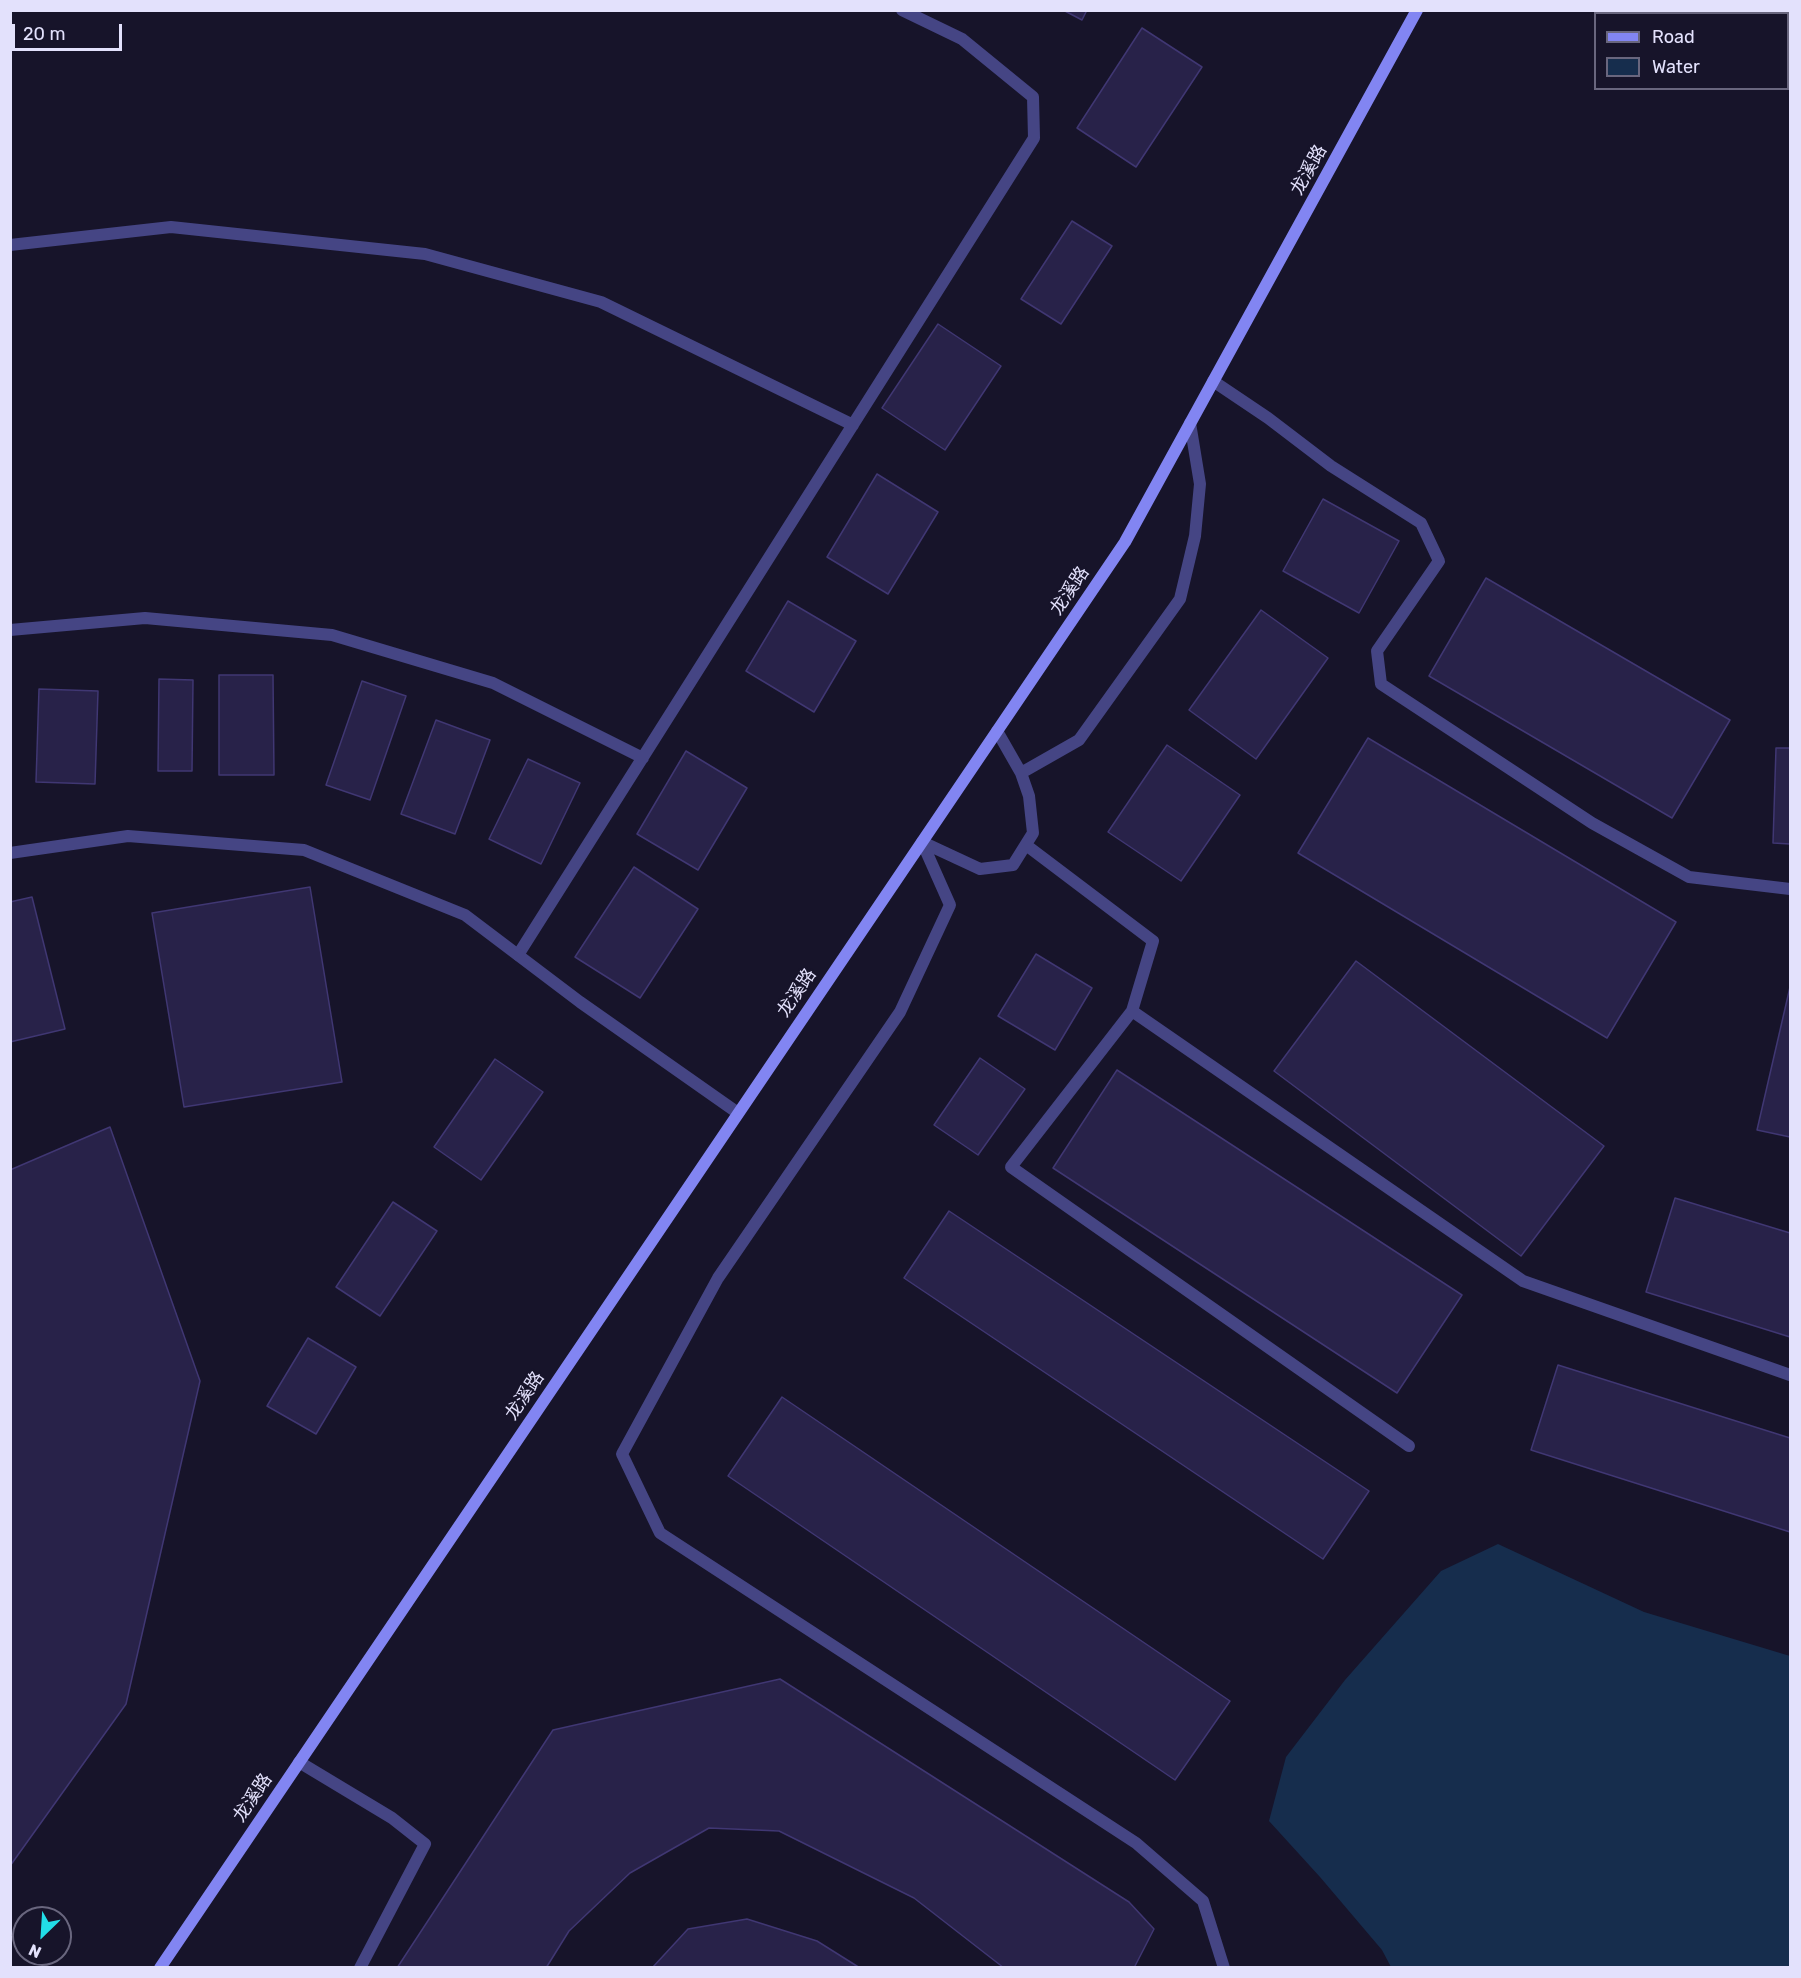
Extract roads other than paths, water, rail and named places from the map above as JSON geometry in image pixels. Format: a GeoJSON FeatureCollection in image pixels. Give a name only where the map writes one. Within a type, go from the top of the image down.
{"type":"FeatureCollection","features":[{"type":"Feature","properties":{"kind":"street"},"geometry":{"type":"LineString","coordinates":[[518,955],[1034,138],[1033,97],[963,39],[902,10]]}},
{"type":"Feature","properties":{"kind":"street","name":"龙溪路"},"geometry":{"type":"LineString","coordinates":[[160,1968],[1125,542],[1417,10]]}},
{"type":"Feature","properties":{"kind":"street"},"geometry":{"type":"LineString","coordinates":[[10,245],[171,227],[425,254],[600,302],[853,425]]}},
{"type":"Feature","properties":{"kind":"street"},"geometry":{"type":"LineString","coordinates":[[1214,381],[1331,466],[1420,523],[1439,561],[1377,651],[1381,684],[1592,824],[1689,877],[1791,889]]}},
{"type":"Feature","properties":{"kind":"street"},"geometry":{"type":"LineString","coordinates":[[1021,773],[1079,740],[1180,599],[1195,536],[1200,484],[1190,423]]}},
{"type":"Feature","properties":{"kind":"street"},"geometry":{"type":"LineString","coordinates":[[10,630],[145,618],[332,635],[493,683],[643,758]]}},
{"type":"Feature","properties":{"kind":"street"},"geometry":{"type":"LineString","coordinates":[[922,842],[980,869],[1013,865],[1033,833],[1029,796],[1021,773],[997,731]]}},
{"type":"Feature","properties":{"kind":"street"},"geometry":{"type":"LineString","coordinates":[[10,853],[128,836],[304,849],[465,915],[580,1002],[738,1113]]}},
{"type":"Feature","properties":{"kind":"street"},"geometry":{"type":"LineString","coordinates":[[922,842],[950,905],[900,1012],[718,1278],[622,1454],[660,1533],[1136,1843],[1203,1901],[1224,1968]]}},
{"type":"Feature","properties":{"kind":"street"},"geometry":{"type":"LineString","coordinates":[[1026,845],[1153,941],[1132,1011],[1011,1167],[1409,1446]]}},
{"type":"Feature","properties":{"kind":"street"},"geometry":{"type":"LineString","coordinates":[[1132,1011],[1523,1281],[1791,1375]]}},
{"type":"Feature","properties":{"kind":"street"},"geometry":{"type":"LineString","coordinates":[[299,1762],[392,1818],[425,1844],[360,1968]]}},
{"type":"Feature","properties":{"kind":"water"},"geometry":{"type":"Polygon","coordinates":[[[1498,1544],[1644,1612],[1790,1656],[1790,1967],[1391,1967],[1382,1950],[1269,1821],[1286,1757],[1345,1680],[1441,1571],[1498,1544]]]}}]}
